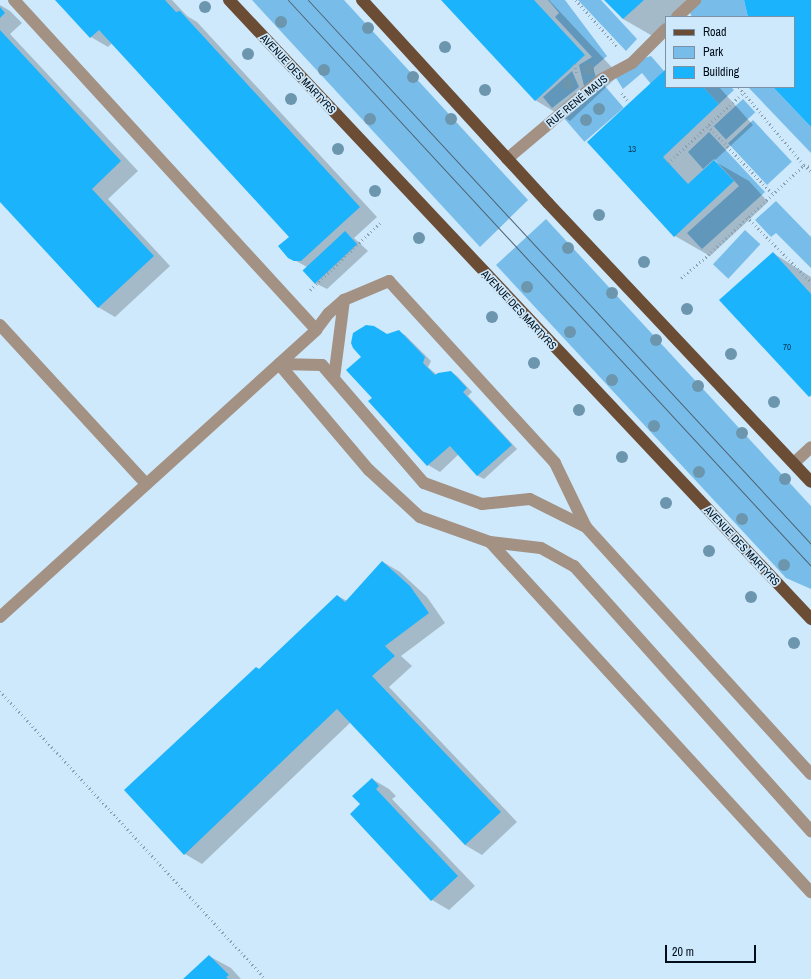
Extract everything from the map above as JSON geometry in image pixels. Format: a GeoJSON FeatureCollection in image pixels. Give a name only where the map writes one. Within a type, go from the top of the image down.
{"type":"FeatureCollection","features":[{"type":"Feature","properties":{"kind":"main road","name":"AVENUE DES MARTYRS"},"geometry":{"type":"LineString","coordinates":[[229,0],[811,619]]}},
{"type":"Feature","properties":{"kind":"main road"},"geometry":{"type":"LineString","coordinates":[[362,0],[507,159],[811,482]]}},
{"type":"Feature","properties":{"kind":"street"},"geometry":{"type":"LineString","coordinates":[[14,0],[316,330]]}},
{"type":"Feature","properties":{"kind":"street"},"geometry":{"type":"LineString","coordinates":[[678,16],[695,0]]}},
{"type":"Feature","properties":{"kind":"street","name":"RUE RENÉ MAUS"},"geometry":{"type":"LineString","coordinates":[[507,159],[602,79],[632,63],[665,30]]}},
{"type":"Feature","properties":{"kind":"street"},"geometry":{"type":"LineString","coordinates":[[0,618],[316,330],[329,313],[344,300],[389,282],[554,463],[586,527],[811,774]]}},
{"type":"Feature","properties":{"kind":"street"},"geometry":{"type":"LineString","coordinates":[[334,378],[344,300]]}},
{"type":"Feature","properties":{"kind":"street"},"geometry":{"type":"LineString","coordinates":[[0,325],[146,484]]}},
{"type":"Feature","properties":{"kind":"street"},"geometry":{"type":"LineString","coordinates":[[279,364],[322,365],[424,483],[482,504],[530,499],[586,527]]}},
{"type":"Feature","properties":{"kind":"street"},"geometry":{"type":"LineString","coordinates":[[279,364],[369,470],[420,517],[490,542],[541,548],[574,566],[811,831]]}},
{"type":"Feature","properties":{"kind":"street"},"geometry":{"type":"LineString","coordinates":[[794,463],[811,447]]}},
{"type":"Feature","properties":{"kind":"street"},"geometry":{"type":"LineString","coordinates":[[490,542],[811,892]]}},
{"type":"Feature","properties":{"kind":"path"},"geometry":{"type":"LineString","coordinates":[[576,0],[632,63]]}},
{"type":"Feature","properties":{"kind":"path"},"geometry":{"type":"LineString","coordinates":[[740,88],[804,165],[811,171]]}},
{"type":"Feature","properties":{"kind":"path"},"geometry":{"type":"LineString","coordinates":[[668,163],[744,92]]}},
{"type":"Feature","properties":{"kind":"path"},"geometry":{"type":"LineString","coordinates":[[708,126],[773,194]]}},
{"type":"Feature","properties":{"kind":"path"},"geometry":{"type":"LineString","coordinates":[[804,165],[811,167]]}},
{"type":"Feature","properties":{"kind":"path"},"geometry":{"type":"LineString","coordinates":[[680,278],[708,255],[804,165]]}},
{"type":"Feature","properties":{"kind":"path"},"geometry":{"type":"LineString","coordinates":[[747,217],[811,282]]}},
{"type":"Feature","properties":{"kind":"path"},"geometry":{"type":"LineString","coordinates":[[293,305],[381,222]]}},
{"type":"Feature","properties":{"kind":"path"},"geometry":{"type":"LineString","coordinates":[[0,691],[266,979]]}},
{"type":"Feature","properties":{"kind":"green space"},"geometry":{"type":"Polygon","coordinates":[[[252,0],[344,0],[528,200],[480,247],[252,0]]]}},
{"type":"Feature","properties":{"kind":"green space"},"geometry":{"type":"Polygon","coordinates":[[[548,0],[565,0],[607,56],[593,68],[596,77],[584,86],[579,65],[592,57],[555,17],[559,13],[548,0]]]}},
{"type":"Feature","properties":{"kind":"green space"},"geometry":{"type":"Polygon","coordinates":[[[578,0],[601,0],[637,39],[626,51],[578,0]]]}},
{"type":"Feature","properties":{"kind":"green space"},"geometry":{"type":"Polygon","coordinates":[[[700,0],[744,0],[748,16],[692,16],[690,13],[695,4],[700,0]]]}},
{"type":"Feature","properties":{"kind":"green space"},"geometry":{"type":"Polygon","coordinates":[[[651,56],[664,71],[651,84],[642,73],[623,89],[616,78],[641,59],[651,56]]]}},
{"type":"Feature","properties":{"kind":"green space"},"geometry":{"type":"Polygon","coordinates":[[[572,71],[579,87],[552,108],[543,97],[572,71]]]}},
{"type":"Feature","properties":{"kind":"green space"},"geometry":{"type":"Polygon","coordinates":[[[604,85],[624,108],[584,142],[565,119],[604,85]]]}},
{"type":"Feature","properties":{"kind":"green space"},"geometry":{"type":"Polygon","coordinates":[[[704,88],[732,88],[734,90],[719,104],[704,88]]]}},
{"type":"Feature","properties":{"kind":"green space"},"geometry":{"type":"Polygon","coordinates":[[[749,88],[774,88],[811,127],[811,153],[749,88]]]}},
{"type":"Feature","properties":{"kind":"green space"},"geometry":{"type":"Polygon","coordinates":[[[743,99],[755,112],[726,139],[714,126],[743,99]]]}},
{"type":"Feature","properties":{"kind":"green space"},"geometry":{"type":"Polygon","coordinates":[[[753,120],[792,162],[767,185],[728,143],[753,120]]]}},
{"type":"Feature","properties":{"kind":"green space"},"geometry":{"type":"Polygon","coordinates":[[[709,132],[765,192],[702,249],[687,233],[739,186],[714,159],[703,169],[688,152],[709,132]]]}},
{"type":"Feature","properties":{"kind":"green space"},"geometry":{"type":"Polygon","coordinates":[[[776,201],[811,237],[811,268],[776,233],[771,237],[755,220],[776,201]]]}},
{"type":"Feature","properties":{"kind":"green space"},"geometry":{"type":"Polygon","coordinates":[[[546,219],[811,506],[811,589],[786,578],[496,265],[546,219]]]}},
{"type":"Feature","properties":{"kind":"green space"},"geometry":{"type":"Polygon","coordinates":[[[745,230],[760,244],[728,279],[713,264],[745,230]]]}},
{"type":"Feature","properties":{"kind":"building"},"geometry":{"type":"Polygon","coordinates":[[[55,0],[165,0],[176,12],[180,11],[360,207],[301,261],[294,261],[288,258],[278,246],[289,237],[99,30],[90,38],[55,0]]]}},
{"type":"Feature","properties":{"kind":"building"},"geometry":{"type":"Polygon","coordinates":[[[441,0],[534,0],[585,55],[535,101],[441,0]]]}},
{"type":"Feature","properties":{"kind":"building"},"geometry":{"type":"Polygon","coordinates":[[[604,0],[644,0],[623,19],[604,0]]]}},
{"type":"Feature","properties":{"kind":"building"},"geometry":{"type":"Polygon","coordinates":[[[744,0],[811,0],[811,127],[774,88],[795,88],[795,16],[748,16],[744,0]]]}},
{"type":"Feature","properties":{"kind":"building"},"geometry":{"type":"Polygon","coordinates":[[[0,7],[5,13],[0,18],[0,7]]]}},
{"type":"Feature","properties":{"kind":"building"},"geometry":{"type":"Polygon","coordinates":[[[0,30],[121,161],[92,189],[154,256],[98,308],[0,202],[0,30]]]}},
{"type":"Feature","properties":{"kind":"building"},"geometry":{"type":"Polygon","coordinates":[[[665,70],[665,88],[704,88],[719,104],[663,157],[688,184],[714,160],[734,181],[674,237],[587,142],[665,70]]]}},
{"type":"Feature","properties":{"kind":"building"},"geometry":{"type":"Polygon","coordinates":[[[345,231],[357,244],[315,284],[303,271],[345,231]]]}},
{"type":"Feature","properties":{"kind":"building"},"geometry":{"type":"Polygon","coordinates":[[[773,252],[811,294],[811,395],[809,397],[719,300],[773,252]]]}},
{"type":"Feature","properties":{"kind":"building"},"geometry":{"type":"Polygon","coordinates":[[[366,325],[374,326],[387,334],[399,330],[425,357],[423,363],[435,375],[438,373],[451,371],[467,388],[463,392],[512,445],[477,476],[450,446],[427,466],[368,401],[372,398],[346,370],[361,357],[353,348],[351,343],[353,333],[366,325]]]}},
{"type":"Feature","properties":{"kind":"building"},"geometry":{"type":"Polygon","coordinates":[[[382,561],[410,586],[429,613],[385,646],[395,656],[372,676],[501,812],[465,845],[337,709],[184,855],[124,790],[256,667],[259,669],[337,595],[345,602],[382,561]]]}},
{"type":"Feature","properties":{"kind":"building"},"geometry":{"type":"Polygon","coordinates":[[[372,778],[379,786],[376,789],[458,876],[431,901],[350,814],[360,804],[352,796],[372,778]]]}},
{"type":"Feature","properties":{"kind":"building"},"geometry":{"type":"Polygon","coordinates":[[[209,955],[229,975],[226,977],[228,979],[183,979],[209,955]]]}},
{"type":"Feature","properties":{"kind":"tram line"},"geometry":{"type":"LineString","coordinates":[[288,0],[811,566]]}},
{"type":"Feature","properties":{"kind":"tram line"},"geometry":{"type":"LineString","coordinates":[[308,0],[811,544]]}}]}
